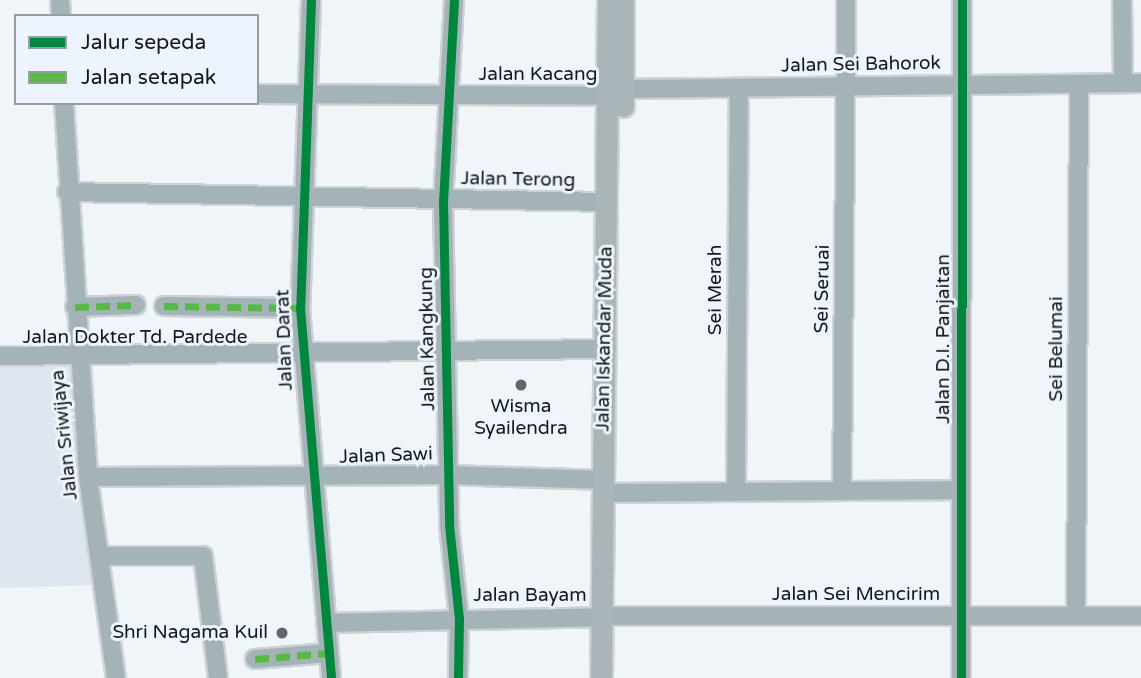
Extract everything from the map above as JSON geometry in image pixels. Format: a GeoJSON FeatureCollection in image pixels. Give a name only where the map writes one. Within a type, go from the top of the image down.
{"type":"FeatureCollection","features":[{"type":"Feature","properties":{"kind":"main road","name":"Jalan Iskandar Muda"},"geometry":{"type":"LineString","coordinates":[[601,678],[607,617],[606,489],[613,349],[613,91],[608,0]]}},
{"type":"Feature","properties":{"kind":"main road","name":"Jalan Iskandar Muda"},"geometry":{"type":"LineString","coordinates":[[613,349],[608,202],[613,91],[623,0]]}},
{"type":"Feature","properties":{"kind":"main road","name":"Jalan Iskandar Muda"},"geometry":{"type":"LineString","coordinates":[[607,617],[614,678]]}},
{"type":"Feature","properties":{"kind":"street","name":"Jalan Darat"},"geometry":{"type":"LineString","coordinates":[[311,0],[300,308],[311,479],[331,678]]}},
{"type":"Feature","properties":{"kind":"street","name":"Jalan Kangkung"},"geometry":{"type":"LineString","coordinates":[[454,0],[446,97],[443,200],[447,475],[459,618],[458,678]]}},
{"type":"Feature","properties":{"kind":"street","name":"Sei Seruai"},"geometry":{"type":"LineString","coordinates":[[842,491],[846,0]]}},
{"type":"Feature","properties":{"kind":"street","name":"Jalan D.I. Panjaitan"},"geometry":{"type":"LineString","coordinates":[[961,678],[962,0]]}},
{"type":"Feature","properties":{"kind":"street"},"geometry":{"type":"LineString","coordinates":[[1122,0],[1132,83]]}},
{"type":"Feature","properties":{"kind":"street","name":"Sei Belumai"},"geometry":{"type":"LineString","coordinates":[[1076,616],[1079,83]]}},
{"type":"Feature","properties":{"kind":"street","name":"Jalan Sei Bahorok"},"geometry":{"type":"LineString","coordinates":[[613,91],[1132,83]]}},
{"type":"Feature","properties":{"kind":"street","name":"Sei Merah"},"geometry":{"type":"LineString","coordinates":[[736,492],[739,88]]}},
{"type":"Feature","properties":{"kind":"street","name":"Jalan Kacang"},"geometry":{"type":"LineString","coordinates":[[259,94],[446,97],[613,91]]}},
{"type":"Feature","properties":{"kind":"street","name":"Jalan Sriwijaya"},"geometry":{"type":"LineString","coordinates":[[64,105],[67,192],[88,477],[116,678]]}},
{"type":"Feature","properties":{"kind":"street","name":"Jalan Terong"},"geometry":{"type":"LineString","coordinates":[[67,192],[302,194],[443,200],[608,202]]}},
{"type":"Feature","properties":{"kind":"street"},"geometry":{"type":"LineString","coordinates":[[75,307],[136,305]]}},
{"type":"Feature","properties":{"kind":"street"},"geometry":{"type":"LineString","coordinates":[[164,306],[300,308]]}},
{"type":"Feature","properties":{"kind":"street","name":"Jalan Dokter Td. Pardede"},"geometry":{"type":"LineString","coordinates":[[0,356],[446,354],[613,349]]}},
{"type":"Feature","properties":{"kind":"street","name":"Jalan Sawi"},"geometry":{"type":"LineString","coordinates":[[88,477],[311,479],[447,475],[606,489],[736,492],[961,490]]}},
{"type":"Feature","properties":{"kind":"street"},"geometry":{"type":"LineString","coordinates":[[101,556],[203,556],[218,678]]}},
{"type":"Feature","properties":{"kind":"street","name":"Jalan Sei Mencirim"},"geometry":{"type":"LineString","coordinates":[[607,617],[1141,616]]}},
{"type":"Feature","properties":{"kind":"street","name":"Jalan Bayam"},"geometry":{"type":"LineString","coordinates":[[326,623],[459,618],[607,617]]}},
{"type":"Feature","properties":{"kind":"street"},"geometry":{"type":"LineString","coordinates":[[255,659],[329,653]]}},
{"type":"Feature","properties":{"kind":"shaded area"},"geometry":{"type":"Polygon","coordinates":[[[69,360],[98,585],[0,588],[0,362],[69,360]]]}},
{"type":"Feature","properties":{"kind":"marked path"},"geometry":{"type":"LineString","coordinates":[[75,307],[136,305]]}},
{"type":"Feature","properties":{"kind":"marked path"},"geometry":{"type":"LineString","coordinates":[[164,306],[300,308]]}},
{"type":"Feature","properties":{"kind":"marked path"},"geometry":{"type":"LineString","coordinates":[[255,659],[329,653]]}},
{"type":"Feature","properties":{"kind":"cycle path"},"geometry":{"type":"LineString","coordinates":[[311,0],[300,308],[331,678]]}},
{"type":"Feature","properties":{"kind":"cycle path"},"geometry":{"type":"LineString","coordinates":[[454,0],[443,200],[449,525],[459,618],[458,678]]}},
{"type":"Feature","properties":{"kind":"cycle path"},"geometry":{"type":"LineString","coordinates":[[961,678],[962,0]]}},
{"type":"Feature","properties":{"kind":"place","name":"Wisma Syailendra"},"geometry":{"type":"Point","coordinates":[521,385]}},
{"type":"Feature","properties":{"kind":"place","name":"Shri Nagama Kuil"},"geometry":{"type":"Point","coordinates":[282,633]}}]}
